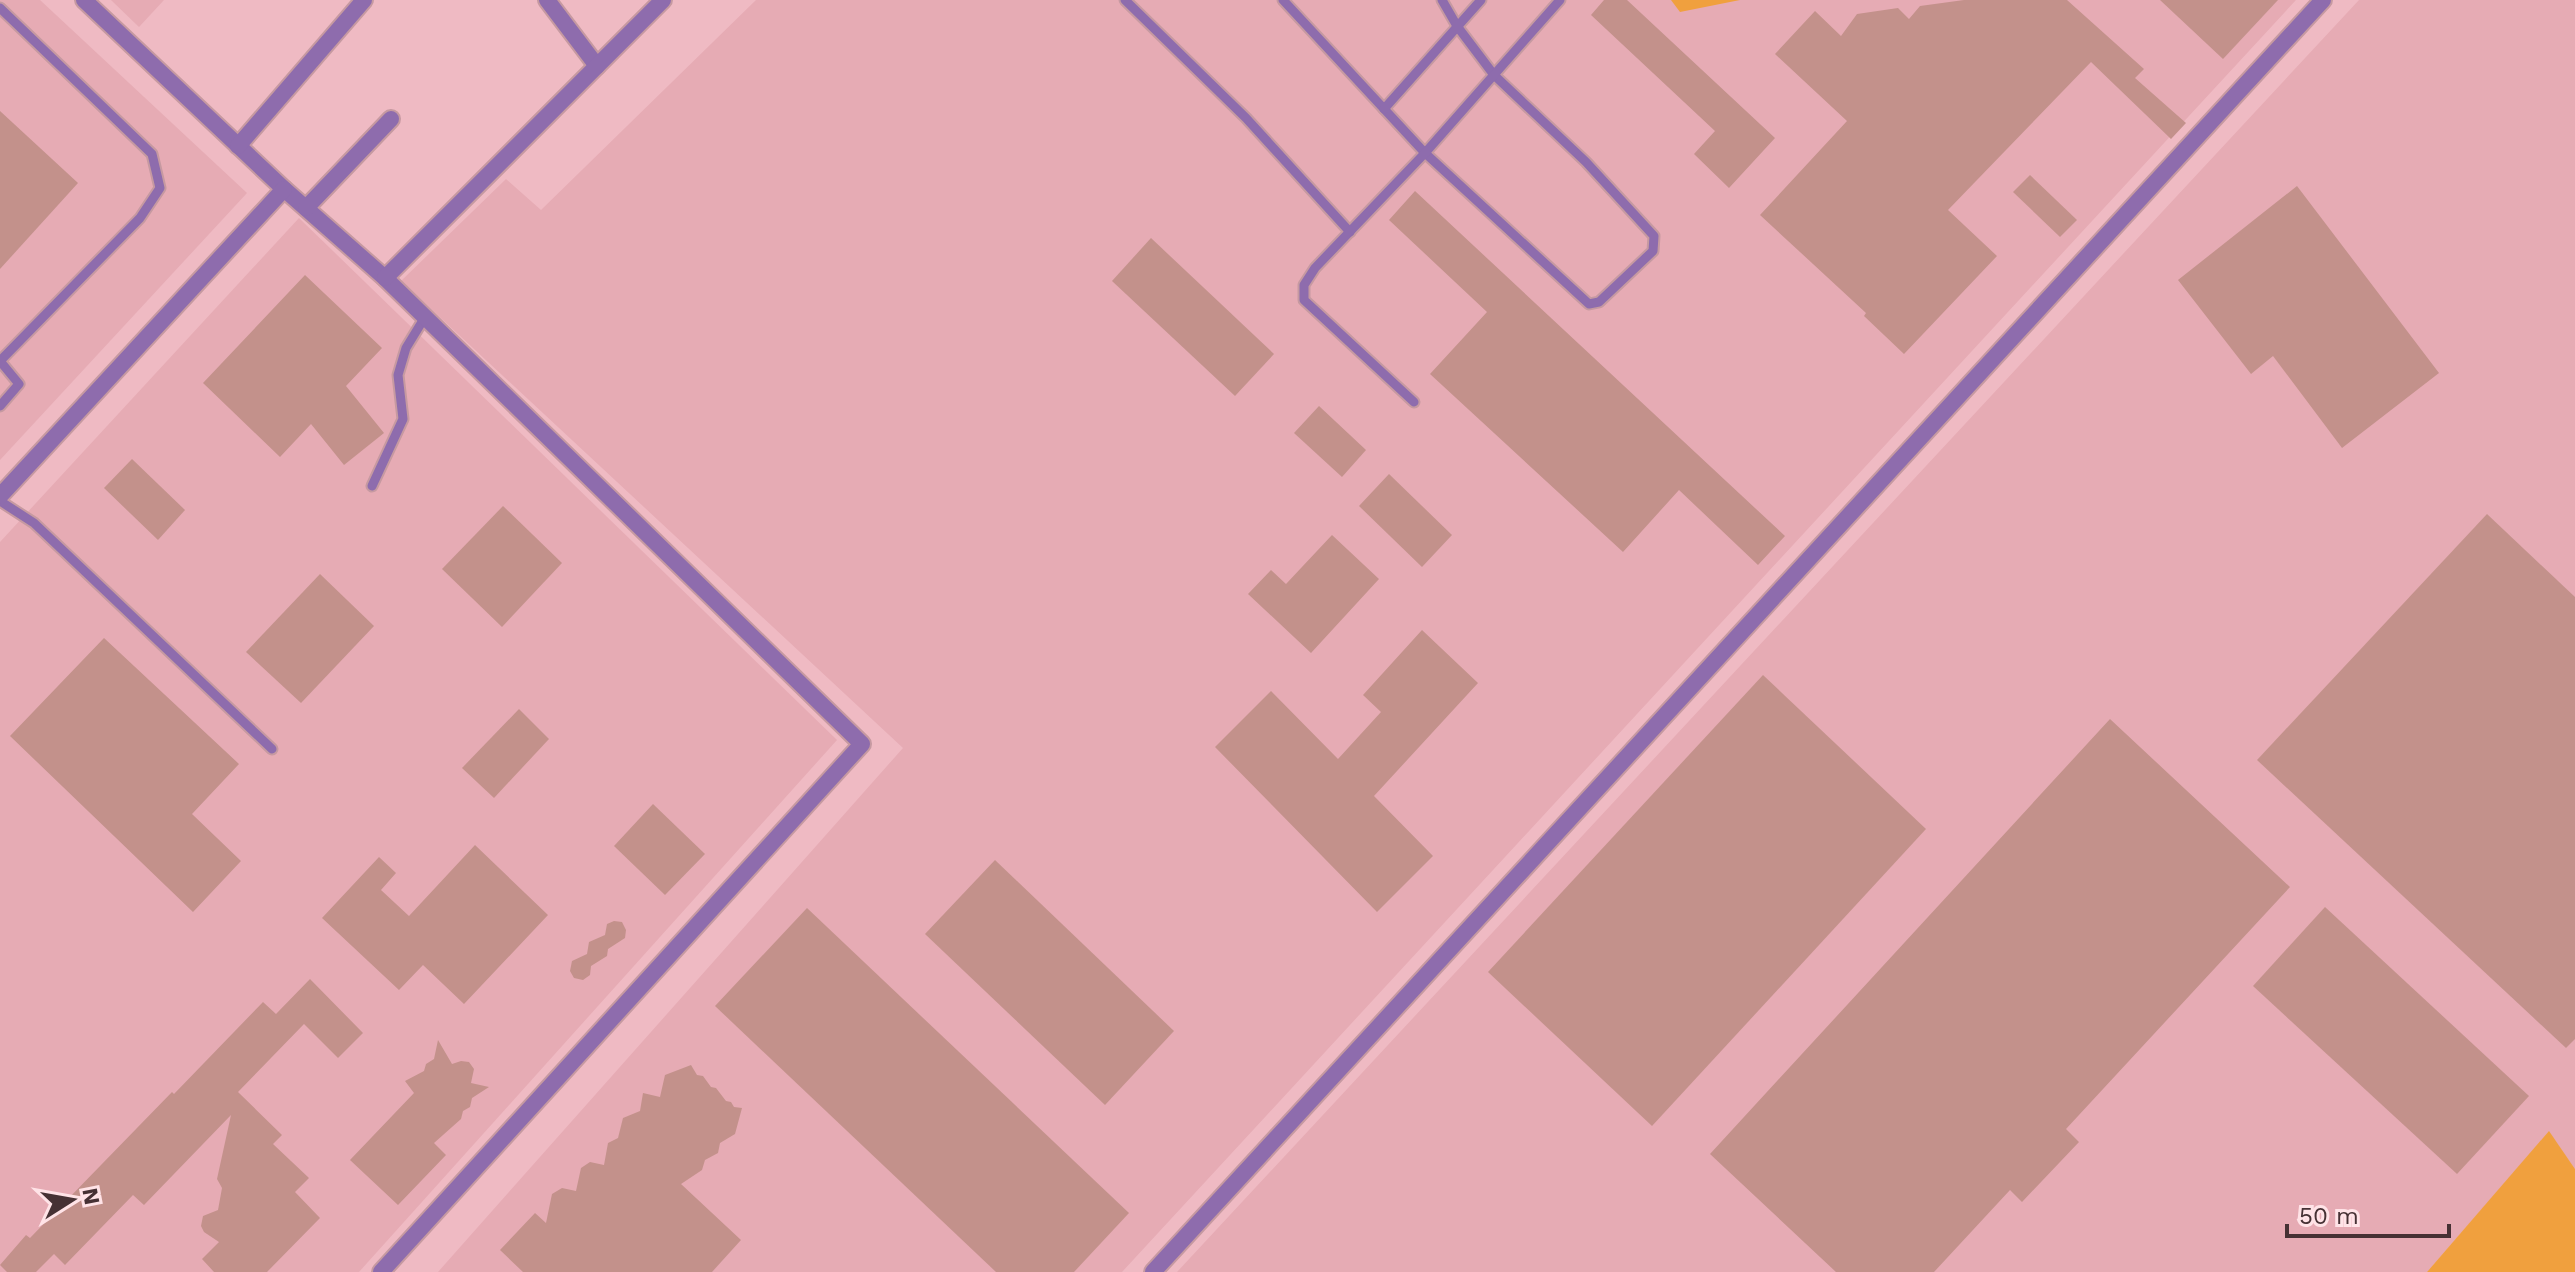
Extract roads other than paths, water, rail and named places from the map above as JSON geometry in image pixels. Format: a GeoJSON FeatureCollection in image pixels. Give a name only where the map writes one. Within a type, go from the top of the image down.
{"type":"FeatureCollection","features":[{"type":"Feature","properties":{"kind":"street"},"geometry":{"type":"LineString","coordinates":[[84,0],[284,189],[385,278],[862,744],[381,1272]]}},
{"type":"Feature","properties":{"kind":"street"},"geometry":{"type":"LineString","coordinates":[[238,146],[364,0]]}},
{"type":"Feature","properties":{"kind":"street"},"geometry":{"type":"LineString","coordinates":[[547,0],[597,66]]}},
{"type":"Feature","properties":{"kind":"street"},"geometry":{"type":"LineString","coordinates":[[385,278],[663,0]]}},
{"type":"Feature","properties":{"kind":"street"},"geometry":{"type":"LineString","coordinates":[[1153,1272],[2323,0]]}},
{"type":"Feature","properties":{"kind":"street"},"geometry":{"type":"LineString","coordinates":[[306,208],[391,119]]}},
{"type":"Feature","properties":{"kind":"street"},"geometry":{"type":"LineString","coordinates":[[0,498],[284,189]]}},
{"type":"Feature","properties":{"kind":"lane"},"geometry":{"type":"LineString","coordinates":[[1125,0],[1246,118],[1350,232]]}},
{"type":"Feature","properties":{"kind":"lane"},"geometry":{"type":"LineString","coordinates":[[1283,0],[1425,153],[1589,304],[1599,302],[1653,251],[1654,236],[1586,162],[1494,75],[1457,26],[1442,0]]}},
{"type":"Feature","properties":{"kind":"lane"},"geometry":{"type":"LineString","coordinates":[[1384,109],[1481,0]]}},
{"type":"Feature","properties":{"kind":"lane"},"geometry":{"type":"LineString","coordinates":[[1414,402],[1304,300],[1304,285],[1315,268],[1425,153],[1560,0]]}},
{"type":"Feature","properties":{"kind":"lane"},"geometry":{"type":"LineString","coordinates":[[0,8],[152,154],[160,188],[140,218],[0,361],[19,384],[0,406]]}},
{"type":"Feature","properties":{"kind":"lane"},"geometry":{"type":"LineString","coordinates":[[372,486],[403,419],[398,375],[406,348],[425,317]]}},
{"type":"Feature","properties":{"kind":"lane"},"geometry":{"type":"LineString","coordinates":[[0,498],[34,523],[272,749]]}}]}
